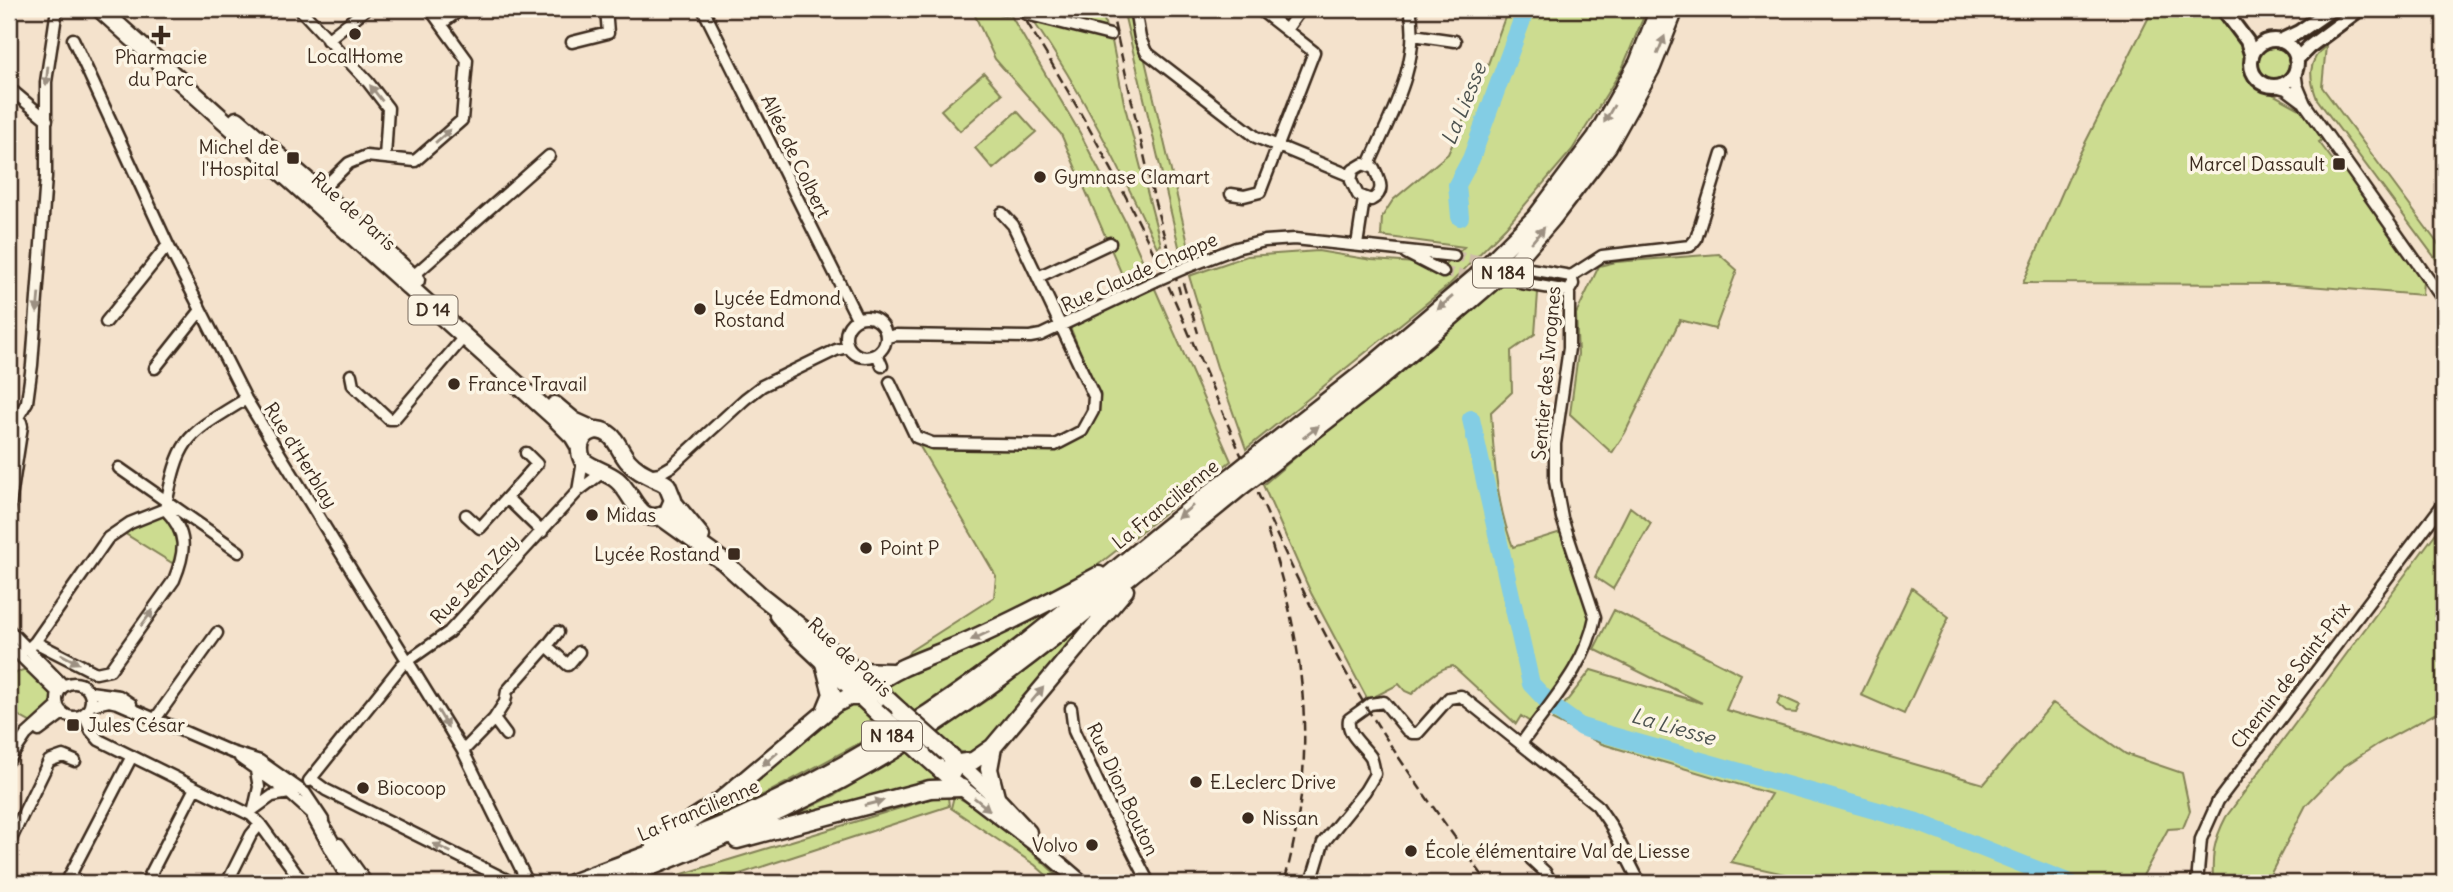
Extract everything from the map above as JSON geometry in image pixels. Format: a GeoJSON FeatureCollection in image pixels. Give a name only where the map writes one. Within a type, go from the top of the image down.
{"type":"FeatureCollection","features":[{"type":"Feature","properties":{"kind":"main road","name":"Rue de Paris"},"geometry":{"type":"LineString","coordinates":[[100,9],[412,277],[558,407],[582,425],[612,436],[630,463],[664,483],[671,496],[723,562]]}},
{"type":"Feature","properties":{"kind":"main road","name":"Rue de Paris"},"geometry":{"type":"LineString","coordinates":[[112,9],[213,100],[464,337],[563,425],[581,453],[622,485],[641,512],[651,517],[660,516],[723,562],[856,671],[877,701],[944,760],[962,788],[1046,852],[1080,882]]}},
{"type":"Feature","properties":{"kind":"main road","name":"La Francilienne"},"geometry":{"type":"LineString","coordinates":[[609,883],[680,856],[807,798],[937,723],[1015,667],[1142,558],[1191,507],[1240,479],[1255,467],[1476,277],[1535,218],[1596,137],[1638,63],[1659,9]]}},
{"type":"Feature","properties":{"kind":"main road","name":"La Francilienne"},"geometry":{"type":"LineString","coordinates":[[1255,467],[1371,386],[1514,263],[1608,146],[1652,67],[1675,9]]}},
{"type":"Feature","properties":{"kind":"main road"},"geometry":{"type":"LineString","coordinates":[[581,453],[585,434],[594,430]]}},
{"type":"Feature","properties":{"kind":"main road"},"geometry":{"type":"LineString","coordinates":[[660,516],[667,514],[671,496]]}},
{"type":"Feature","properties":{"kind":"main road","name":"La Francilienne"},"geometry":{"type":"LineString","coordinates":[[571,883],[737,818],[805,785],[885,740],[989,671],[1142,558]]}},
{"type":"Feature","properties":{"kind":"main road"},"geometry":{"type":"LineString","coordinates":[[856,671],[894,671],[933,656],[1142,558]]}},
{"type":"Feature","properties":{"kind":"main road"},"geometry":{"type":"LineString","coordinates":[[930,789],[944,760],[972,761],[993,747],[1142,558]]}},
{"type":"Feature","properties":{"kind":"main road","name":"Rue de Paris"},"geometry":{"type":"LineString","coordinates":[[760,595],[824,663],[877,701],[944,760],[996,797],[1046,852]]}},
{"type":"Feature","properties":{"kind":"main road"},"geometry":{"type":"LineString","coordinates":[[822,715],[831,694],[824,663]]}},
{"type":"Feature","properties":{"kind":"main road"},"geometry":{"type":"LineString","coordinates":[[619,865],[720,801],[843,699],[877,701],[894,671]]}},
{"type":"Feature","properties":{"kind":"main road"},"geometry":{"type":"LineString","coordinates":[[993,747],[989,769],[996,797]]}},
{"type":"Feature","properties":{"kind":"main road"},"geometry":{"type":"LineString","coordinates":[[680,856],[930,789],[962,788]]}},
{"type":"Feature","properties":{"kind":"main road"},"geometry":{"type":"LineString","coordinates":[[316,817],[354,883]]}},
{"type":"Feature","properties":{"kind":"street"},"geometry":{"type":"LineString","coordinates":[[9,511],[22,430],[21,422],[13,416],[28,399],[32,365],[43,237],[46,82],[57,9]]}},
{"type":"Feature","properties":{"kind":"street"},"geometry":{"type":"LineString","coordinates":[[300,9],[368,82],[388,108],[385,158]]}},
{"type":"Feature","properties":{"kind":"street"},"geometry":{"type":"LineString","coordinates":[[327,40],[366,9]]}},
{"type":"Feature","properties":{"kind":"street"},"geometry":{"type":"LineString","coordinates":[[316,196],[349,163],[366,156],[415,161],[461,120],[467,60],[430,9]]}},
{"type":"Feature","properties":{"kind":"street"},"geometry":{"type":"LineString","coordinates":[[441,24],[461,9]]}},
{"type":"Feature","properties":{"kind":"street"},"geometry":{"type":"LineString","coordinates":[[572,42],[608,33],[606,9]]}},
{"type":"Feature","properties":{"kind":"street","name":"Allée de Colbert"},"geometry":{"type":"LineString","coordinates":[[703,9],[858,318]]}},
{"type":"Feature","properties":{"kind":"street"},"geometry":{"type":"LineString","coordinates":[[1135,9],[1140,38],[1146,52],[1256,138],[1351,176],[1358,195],[1364,199],[1371,200],[1381,191],[1381,182],[1374,168],[1368,165],[1358,166],[1351,176]]}},
{"type":"Feature","properties":{"kind":"street"},"geometry":{"type":"LineString","coordinates":[[1231,194],[1244,196],[1260,192],[1314,52],[1259,9]]}},
{"type":"Feature","properties":{"kind":"street"},"geometry":{"type":"LineString","coordinates":[[1286,30],[1301,9]]}},
{"type":"Feature","properties":{"kind":"street"},"geometry":{"type":"LineString","coordinates":[[1368,165],[1403,86],[1413,35],[1410,9]]}},
{"type":"Feature","properties":{"kind":"street"},"geometry":{"type":"LineString","coordinates":[[2223,9],[2242,33],[2252,57]]}},
{"type":"Feature","properties":{"kind":"street"},"geometry":{"type":"LineString","coordinates":[[2305,104],[2286,89],[2260,81],[2251,66],[2252,57],[2258,46],[2300,32],[2332,9]]}},
{"type":"Feature","properties":{"kind":"street"},"geometry":{"type":"LineString","coordinates":[[2272,85],[2285,82],[2309,47],[2360,9]]}},
{"type":"Feature","properties":{"kind":"street"},"geometry":{"type":"LineString","coordinates":[[1026,14],[1110,35]]}},
{"type":"Feature","properties":{"kind":"street"},"geometry":{"type":"LineString","coordinates":[[2242,33],[2254,39],[2273,41],[2291,48],[2296,65],[2297,85],[2305,104],[2444,301]]}},
{"type":"Feature","properties":{"kind":"street"},"geometry":{"type":"LineString","coordinates":[[1413,35],[1455,41]]}},
{"type":"Feature","properties":{"kind":"street","name":"Rue d'Herblay"},"geometry":{"type":"LineString","coordinates":[[73,39],[168,245],[246,399],[463,751],[525,877],[513,883],[326,790],[301,785]]}},
{"type":"Feature","properties":{"kind":"street"},"geometry":{"type":"LineString","coordinates":[[9,88],[47,120]]}},
{"type":"Feature","properties":{"kind":"street"},"geometry":{"type":"LineString","coordinates":[[1530,269],[1571,276],[1602,256],[1690,246],[1696,239],[1722,154]]}},
{"type":"Feature","properties":{"kind":"street"},"geometry":{"type":"LineString","coordinates":[[412,277],[549,156]]}},
{"type":"Feature","properties":{"kind":"street"},"geometry":{"type":"LineString","coordinates":[[1357,245],[1364,199]]}},
{"type":"Feature","properties":{"kind":"street"},"geometry":{"type":"LineString","coordinates":[[890,382],[916,437],[932,443],[1055,445],[1082,431],[1093,411],[1094,396],[1013,225],[1002,213]]}},
{"type":"Feature","properties":{"kind":"street","name":"Rue Claude Chappe"},"geometry":{"type":"LineString","coordinates":[[886,337],[1041,335],[1212,256],[1265,242],[1295,239],[1454,256]]}},
{"type":"Feature","properties":{"kind":"street"},"geometry":{"type":"LineString","coordinates":[[1038,277],[1110,243]]}},
{"type":"Feature","properties":{"kind":"street"},"geometry":{"type":"LineString","coordinates":[[106,322],[168,245]]}},
{"type":"Feature","properties":{"kind":"street"},"geometry":{"type":"LineString","coordinates":[[1399,250],[1443,272]]}},
{"type":"Feature","properties":{"kind":"street","name":"Sentier des Ivrognes"},"geometry":{"type":"LineString","coordinates":[[1521,744],[1580,663],[1592,633],[1595,617],[1562,518],[1555,481],[1555,444],[1569,348],[1569,291],[1573,284],[1571,276]]}},
{"type":"Feature","properties":{"kind":"street"},"geometry":{"type":"LineString","coordinates":[[1521,283],[1569,291]]}},
{"type":"Feature","properties":{"kind":"street"},"geometry":{"type":"LineString","coordinates":[[155,368],[201,310]]}},
{"type":"Feature","properties":{"kind":"street"},"geometry":{"type":"LineString","coordinates":[[864,316],[878,320],[886,337],[884,346],[877,354],[867,357],[860,356],[847,347],[845,334],[847,327],[864,316]]}},
{"type":"Feature","properties":{"kind":"street"},"geometry":{"type":"LineString","coordinates":[[351,375],[353,385],[389,419],[394,419],[464,337]]}},
{"type":"Feature","properties":{"kind":"street"},"geometry":{"type":"LineString","coordinates":[[647,475],[672,466],[762,386],[835,350],[847,347]]}},
{"type":"Feature","properties":{"kind":"street"},"geometry":{"type":"LineString","coordinates":[[877,354],[882,366]]}},
{"type":"Feature","properties":{"kind":"street"},"geometry":{"type":"LineString","coordinates":[[35,642],[96,673],[110,670],[174,580],[179,567],[182,531],[166,505],[176,461],[190,436],[200,427],[246,399]]}},
{"type":"Feature","properties":{"kind":"street"},"geometry":{"type":"LineString","coordinates":[[466,515],[480,528],[537,464],[526,453]]}},
{"type":"Feature","properties":{"kind":"street"},"geometry":{"type":"LineString","coordinates":[[578,491],[581,453]]}},
{"type":"Feature","properties":{"kind":"street"},"geometry":{"type":"LineString","coordinates":[[671,496],[672,466]]}},
{"type":"Feature","properties":{"kind":"street"},"geometry":{"type":"LineString","coordinates":[[119,468],[166,505],[239,552]]}},
{"type":"Feature","properties":{"kind":"street","name":"Rue Jean Zay"},"geometry":{"type":"LineString","coordinates":[[301,785],[402,665],[449,632],[578,491],[603,472]]}},
{"type":"Feature","properties":{"kind":"street"},"geometry":{"type":"LineString","coordinates":[[507,498],[542,532]]}},
{"type":"Feature","properties":{"kind":"street","name":"Chemin de Saint-Prix"},"geometry":{"type":"LineString","coordinates":[[2197,883],[2201,839],[2218,801],[2444,503]]}},
{"type":"Feature","properties":{"kind":"street"},"geometry":{"type":"LineString","coordinates":[[17,649],[35,642],[108,538],[130,523],[166,505]]}},
{"type":"Feature","properties":{"kind":"street"},"geometry":{"type":"LineString","coordinates":[[9,630],[17,649],[61,689],[61,710]]}},
{"type":"Feature","properties":{"kind":"street"},"geometry":{"type":"LineString","coordinates":[[463,751],[494,719],[505,702],[508,691],[558,632]]}},
{"type":"Feature","properties":{"kind":"street"},"geometry":{"type":"LineString","coordinates":[[156,718],[217,633]]}},
{"type":"Feature","properties":{"kind":"street"},"geometry":{"type":"LineString","coordinates":[[547,646],[568,665],[579,652]]}},
{"type":"Feature","properties":{"kind":"street"},"geometry":{"type":"LineString","coordinates":[[61,689],[73,682],[83,685],[90,692],[119,696],[140,711]]}},
{"type":"Feature","properties":{"kind":"street"},"geometry":{"type":"LineString","coordinates":[[90,692],[88,709],[93,736],[195,788],[253,812],[303,883]]}},
{"type":"Feature","properties":{"kind":"street"},"geometry":{"type":"LineString","coordinates":[[1311,883],[1323,844],[1365,791],[1375,774],[1372,759],[1348,726],[1349,719],[1370,704],[1384,702],[1407,730],[1418,733],[1449,698],[1461,695],[1597,805],[1640,883]]}},
{"type":"Feature","properties":{"kind":"street"},"geometry":{"type":"LineString","coordinates":[[61,710],[70,717],[109,701],[140,711],[231,752],[260,761],[301,785],[328,829],[367,883]]}},
{"type":"Feature","properties":{"kind":"street","name":"Rue Dion Bouton"},"geometry":{"type":"LineString","coordinates":[[1071,708],[1074,731],[1149,883]]}},
{"type":"Feature","properties":{"kind":"street"},"geometry":{"type":"LineString","coordinates":[[10,759],[26,735],[61,710]]}},
{"type":"Feature","properties":{"kind":"street"},"geometry":{"type":"LineString","coordinates":[[494,719],[506,735]]}},
{"type":"Feature","properties":{"kind":"street"},"geometry":{"type":"LineString","coordinates":[[231,752],[270,780],[301,785]]}},
{"type":"Feature","properties":{"kind":"street"},"geometry":{"type":"LineString","coordinates":[[9,844],[49,761],[63,756],[75,761]]}},
{"type":"Feature","properties":{"kind":"street"},"geometry":{"type":"LineString","coordinates":[[83,883],[68,880],[132,756]]}},
{"type":"Feature","properties":{"kind":"street"},"geometry":{"type":"LineString","coordinates":[[253,812],[259,787],[256,770]]}},
{"type":"Feature","properties":{"kind":"street"},"geometry":{"type":"LineString","coordinates":[[253,812],[272,796],[301,785]]}},
{"type":"Feature","properties":{"kind":"street"},"geometry":{"type":"LineString","coordinates":[[301,785],[316,817],[328,829]]}},
{"type":"Feature","properties":{"kind":"street"},"geometry":{"type":"LineString","coordinates":[[146,883],[195,788]]}},
{"type":"Feature","properties":{"kind":"street"},"geometry":{"type":"LineString","coordinates":[[227,883],[251,835],[260,824]]}},
{"type":"Feature","properties":{"kind":"street"},"geometry":{"type":"LineString","coordinates":[[1531,859],[1552,883]]}},
{"type":"Feature","properties":{"kind":"green space"},"geometry":{"type":"Polygon","coordinates":[[[972,9],[1007,9],[1080,133],[1126,223],[1231,461],[1080,579],[1023,608],[905,659],[910,651],[994,597],[996,576],[916,440],[1061,444],[1081,428],[1090,403],[1087,368],[1070,327],[1130,293],[1061,134],[995,59],[972,9]]]}},
{"type":"Feature","properties":{"kind":"green space"},"geometry":{"type":"Polygon","coordinates":[[[1035,9],[1102,9],[1106,28],[1035,9]]]}},
{"type":"Feature","properties":{"kind":"green space"},"geometry":{"type":"Polygon","coordinates":[[[1123,9],[1133,9],[1190,252],[1181,255],[1123,9]]]}},
{"type":"Feature","properties":{"kind":"green space"},"geometry":{"type":"Polygon","coordinates":[[[1508,9],[1647,9],[1622,69],[1572,150],[1506,227],[1449,285],[1246,449],[1189,276],[1247,256],[1318,251],[1372,260],[1445,265],[1464,247],[1381,236],[1382,217],[1393,200],[1448,154],[1484,75],[1508,9]]]}},
{"type":"Feature","properties":{"kind":"green space"},"geometry":{"type":"Polygon","coordinates":[[[2153,9],[2217,9],[2243,46],[2245,73],[2254,84],[2302,110],[2323,139],[2319,142],[2341,171],[2345,169],[2423,280],[2422,295],[2283,284],[2023,283],[2076,161],[2153,9]]]}},
{"type":"Feature","properties":{"kind":"green space"},"geometry":{"type":"Polygon","coordinates":[[[1034,22],[1112,41],[1124,103],[1161,245],[1157,247],[1085,104],[1034,22]]]}},
{"type":"Feature","properties":{"kind":"green space"},"geometry":{"type":"Polygon","coordinates":[[[2326,46],[2322,87],[2444,252],[2444,270],[2317,99],[2311,70],[2315,57],[2326,46]]]}},
{"type":"Feature","properties":{"kind":"green space"},"geometry":{"type":"Polygon","coordinates":[[[2273,47],[2284,52],[2289,63],[2284,74],[2273,79],[2262,74],[2257,63],[2262,52],[2273,47]]]}},
{"type":"Feature","properties":{"kind":"green space"},"geometry":{"type":"Polygon","coordinates":[[[984,73],[1002,94],[960,131],[941,110],[984,73]]]}},
{"type":"Feature","properties":{"kind":"green space"},"geometry":{"type":"Polygon","coordinates":[[[1017,111],[1036,132],[993,169],[975,148],[1017,111]]]}},
{"type":"Feature","properties":{"kind":"green space"},"geometry":{"type":"Polygon","coordinates":[[[1719,254],[1737,270],[1715,329],[1680,320],[1625,433],[1612,453],[1570,414],[1578,354],[1576,314],[1599,266],[1616,262],[1719,254]]]}},
{"type":"Feature","properties":{"kind":"green space"},"geometry":{"type":"Polygon","coordinates":[[[1499,283],[1538,293],[1535,334],[1511,351],[1512,392],[1491,412],[1497,481],[1507,531],[1513,547],[1561,532],[1590,616],[1590,625],[1581,647],[1554,688],[1530,722],[1521,716],[1516,724],[1453,666],[1436,673],[1412,694],[1399,684],[1368,700],[1311,593],[1263,485],[1499,283]]]}},
{"type":"Feature","properties":{"kind":"green space"},"geometry":{"type":"Polygon","coordinates":[[[1630,507],[1651,523],[1613,589],[1595,577],[1630,507]]]}},
{"type":"Feature","properties":{"kind":"green space"},"geometry":{"type":"Polygon","coordinates":[[[160,515],[173,526],[178,537],[177,566],[124,533],[160,515]]]}},
{"type":"Feature","properties":{"kind":"green space"},"geometry":{"type":"Polygon","coordinates":[[[2444,522],[2444,709],[2378,744],[2343,767],[2306,805],[2266,883],[2213,883],[2214,849],[2226,817],[2444,522]]]}},
{"type":"Feature","properties":{"kind":"green space"},"geometry":{"type":"Polygon","coordinates":[[[1912,588],[1949,617],[1904,714],[1861,695],[1912,588]]]}},
{"type":"Feature","properties":{"kind":"green space"},"geometry":{"type":"Polygon","coordinates":[[[1614,610],[1741,674],[1726,710],[1984,784],[2053,703],[2126,754],[2182,773],[2190,811],[2183,828],[2168,829],[2139,883],[1825,883],[1731,862],[1771,794],[1602,744],[1552,720],[1591,670],[1702,703],[1594,649],[1614,610]]]}},
{"type":"Feature","properties":{"kind":"green space"},"geometry":{"type":"Polygon","coordinates":[[[1046,612],[1047,614],[976,669],[913,712],[885,683],[978,647],[1046,612]]]}},
{"type":"Feature","properties":{"kind":"green space"},"geometry":{"type":"Polygon","coordinates":[[[1091,620],[989,743],[973,752],[961,752],[937,733],[987,700],[1091,620]]]}},
{"type":"Feature","properties":{"kind":"green space"},"geometry":{"type":"Polygon","coordinates":[[[28,669],[53,696],[50,707],[33,724],[14,711],[7,691],[10,679],[20,671],[28,669]]]}},
{"type":"Feature","properties":{"kind":"green space"},"geometry":{"type":"Polygon","coordinates":[[[1780,696],[1800,705],[1796,713],[1786,712],[1777,704],[1780,696]]]}},
{"type":"Feature","properties":{"kind":"green space"},"geometry":{"type":"Polygon","coordinates":[[[850,704],[861,708],[884,730],[771,791],[699,823],[838,710],[850,704]]]}},
{"type":"Feature","properties":{"kind":"green space"},"geometry":{"type":"Polygon","coordinates":[[[908,751],[937,776],[934,781],[796,818],[795,815],[835,795],[908,751]]]}},
{"type":"Feature","properties":{"kind":"green space"},"geometry":{"type":"Polygon","coordinates":[[[943,795],[948,797],[949,806],[712,883],[653,883],[943,795]]]}},
{"type":"Feature","properties":{"kind":"green space"},"geometry":{"type":"Polygon","coordinates":[[[954,796],[977,809],[1011,835],[1063,883],[1055,883],[1035,865],[951,808],[954,796]]]}},
{"type":"Feature","properties":{"kind":"waterway","name":"La Liesse"},"geometry":{"type":"LineString","coordinates":[[1460,217],[1457,185],[1471,159],[1526,9]]}},
{"type":"Feature","properties":{"kind":"waterway","name":"La Liesse"},"geometry":{"type":"LineString","coordinates":[[1471,419],[1531,684],[1553,707],[1581,727],[1917,822],[2070,883]]}},
{"type":"Feature","properties":{"kind":"tunnel"},"geometry":{"type":"LineString","coordinates":[[1454,256],[1491,262]]}},
{"type":"Feature","properties":{"kind":"tunnel"},"geometry":{"type":"LineString","coordinates":[[1443,272],[1477,277]]}},
{"type":"Feature","properties":{"kind":"tunnel"},"geometry":{"type":"LineString","coordinates":[[1495,279],[1521,283]]}},
{"type":"Feature","properties":{"kind":"railway"},"geometry":{"type":"LineString","coordinates":[[1019,9],[1129,202],[1161,269],[1265,509],[1333,649],[1387,739],[1488,883]]}},
{"type":"Feature","properties":{"kind":"railway"},"geometry":{"type":"LineString","coordinates":[[1111,9],[1154,199],[1180,293]]}},
{"type":"Feature","properties":{"kind":"railway"},"geometry":{"type":"LineString","coordinates":[[1183,283],[1198,333]]}},
{"type":"Feature","properties":{"kind":"railway"},"geometry":{"type":"LineString","coordinates":[[1267,530],[1291,619],[1303,705],[1301,793],[1295,837],[1284,883]]}},
{"type":"Feature","properties":{"kind":"place","name":"LocalHome"},"geometry":{"type":"Point","coordinates":[355,34]}},
{"type":"Feature","properties":{"kind":"place","name":"Pharmacie du Parc"},"geometry":{"type":"Point","coordinates":[161,35]}},
{"type":"Feature","properties":{"kind":"place","name":"Michel de l'Hospital"},"geometry":{"type":"Point","coordinates":[293,158]}},
{"type":"Feature","properties":{"kind":"place","name":"Marcel Dassault"},"geometry":{"type":"Point","coordinates":[2339,164]}},
{"type":"Feature","properties":{"kind":"place","name":"Gymnase Clamart"},"geometry":{"type":"Point","coordinates":[1040,177]}},
{"type":"Feature","properties":{"kind":"place","name":"Lycée Edmond Rostand"},"geometry":{"type":"Point","coordinates":[700,309]}},
{"type":"Feature","properties":{"kind":"place","name":"France Travail"},"geometry":{"type":"Point","coordinates":[454,384]}},
{"type":"Feature","properties":{"kind":"place","name":"Midas"},"geometry":{"type":"Point","coordinates":[592,515]}},
{"type":"Feature","properties":{"kind":"place","name":"Point P"},"geometry":{"type":"Point","coordinates":[866,548]}},
{"type":"Feature","properties":{"kind":"place","name":"Lycée Rostand"},"geometry":{"type":"Point","coordinates":[734,554]}},
{"type":"Feature","properties":{"kind":"place","name":"Jules César"},"geometry":{"type":"Point","coordinates":[73,725]}},
{"type":"Feature","properties":{"kind":"place","name":"E.Leclerc Drive"},"geometry":{"type":"Point","coordinates":[1196,782]}},
{"type":"Feature","properties":{"kind":"place","name":"Biocoop"},"geometry":{"type":"Point","coordinates":[363,788]}},
{"type":"Feature","properties":{"kind":"place","name":"Nissan"},"geometry":{"type":"Point","coordinates":[1248,818]}},
{"type":"Feature","properties":{"kind":"place","name":"Volvo"},"geometry":{"type":"Point","coordinates":[1092,845]}},
{"type":"Feature","properties":{"kind":"place","name":"École élémentaire Val de Liesse"},"geometry":{"type":"Point","coordinates":[1411,851]}}]}
